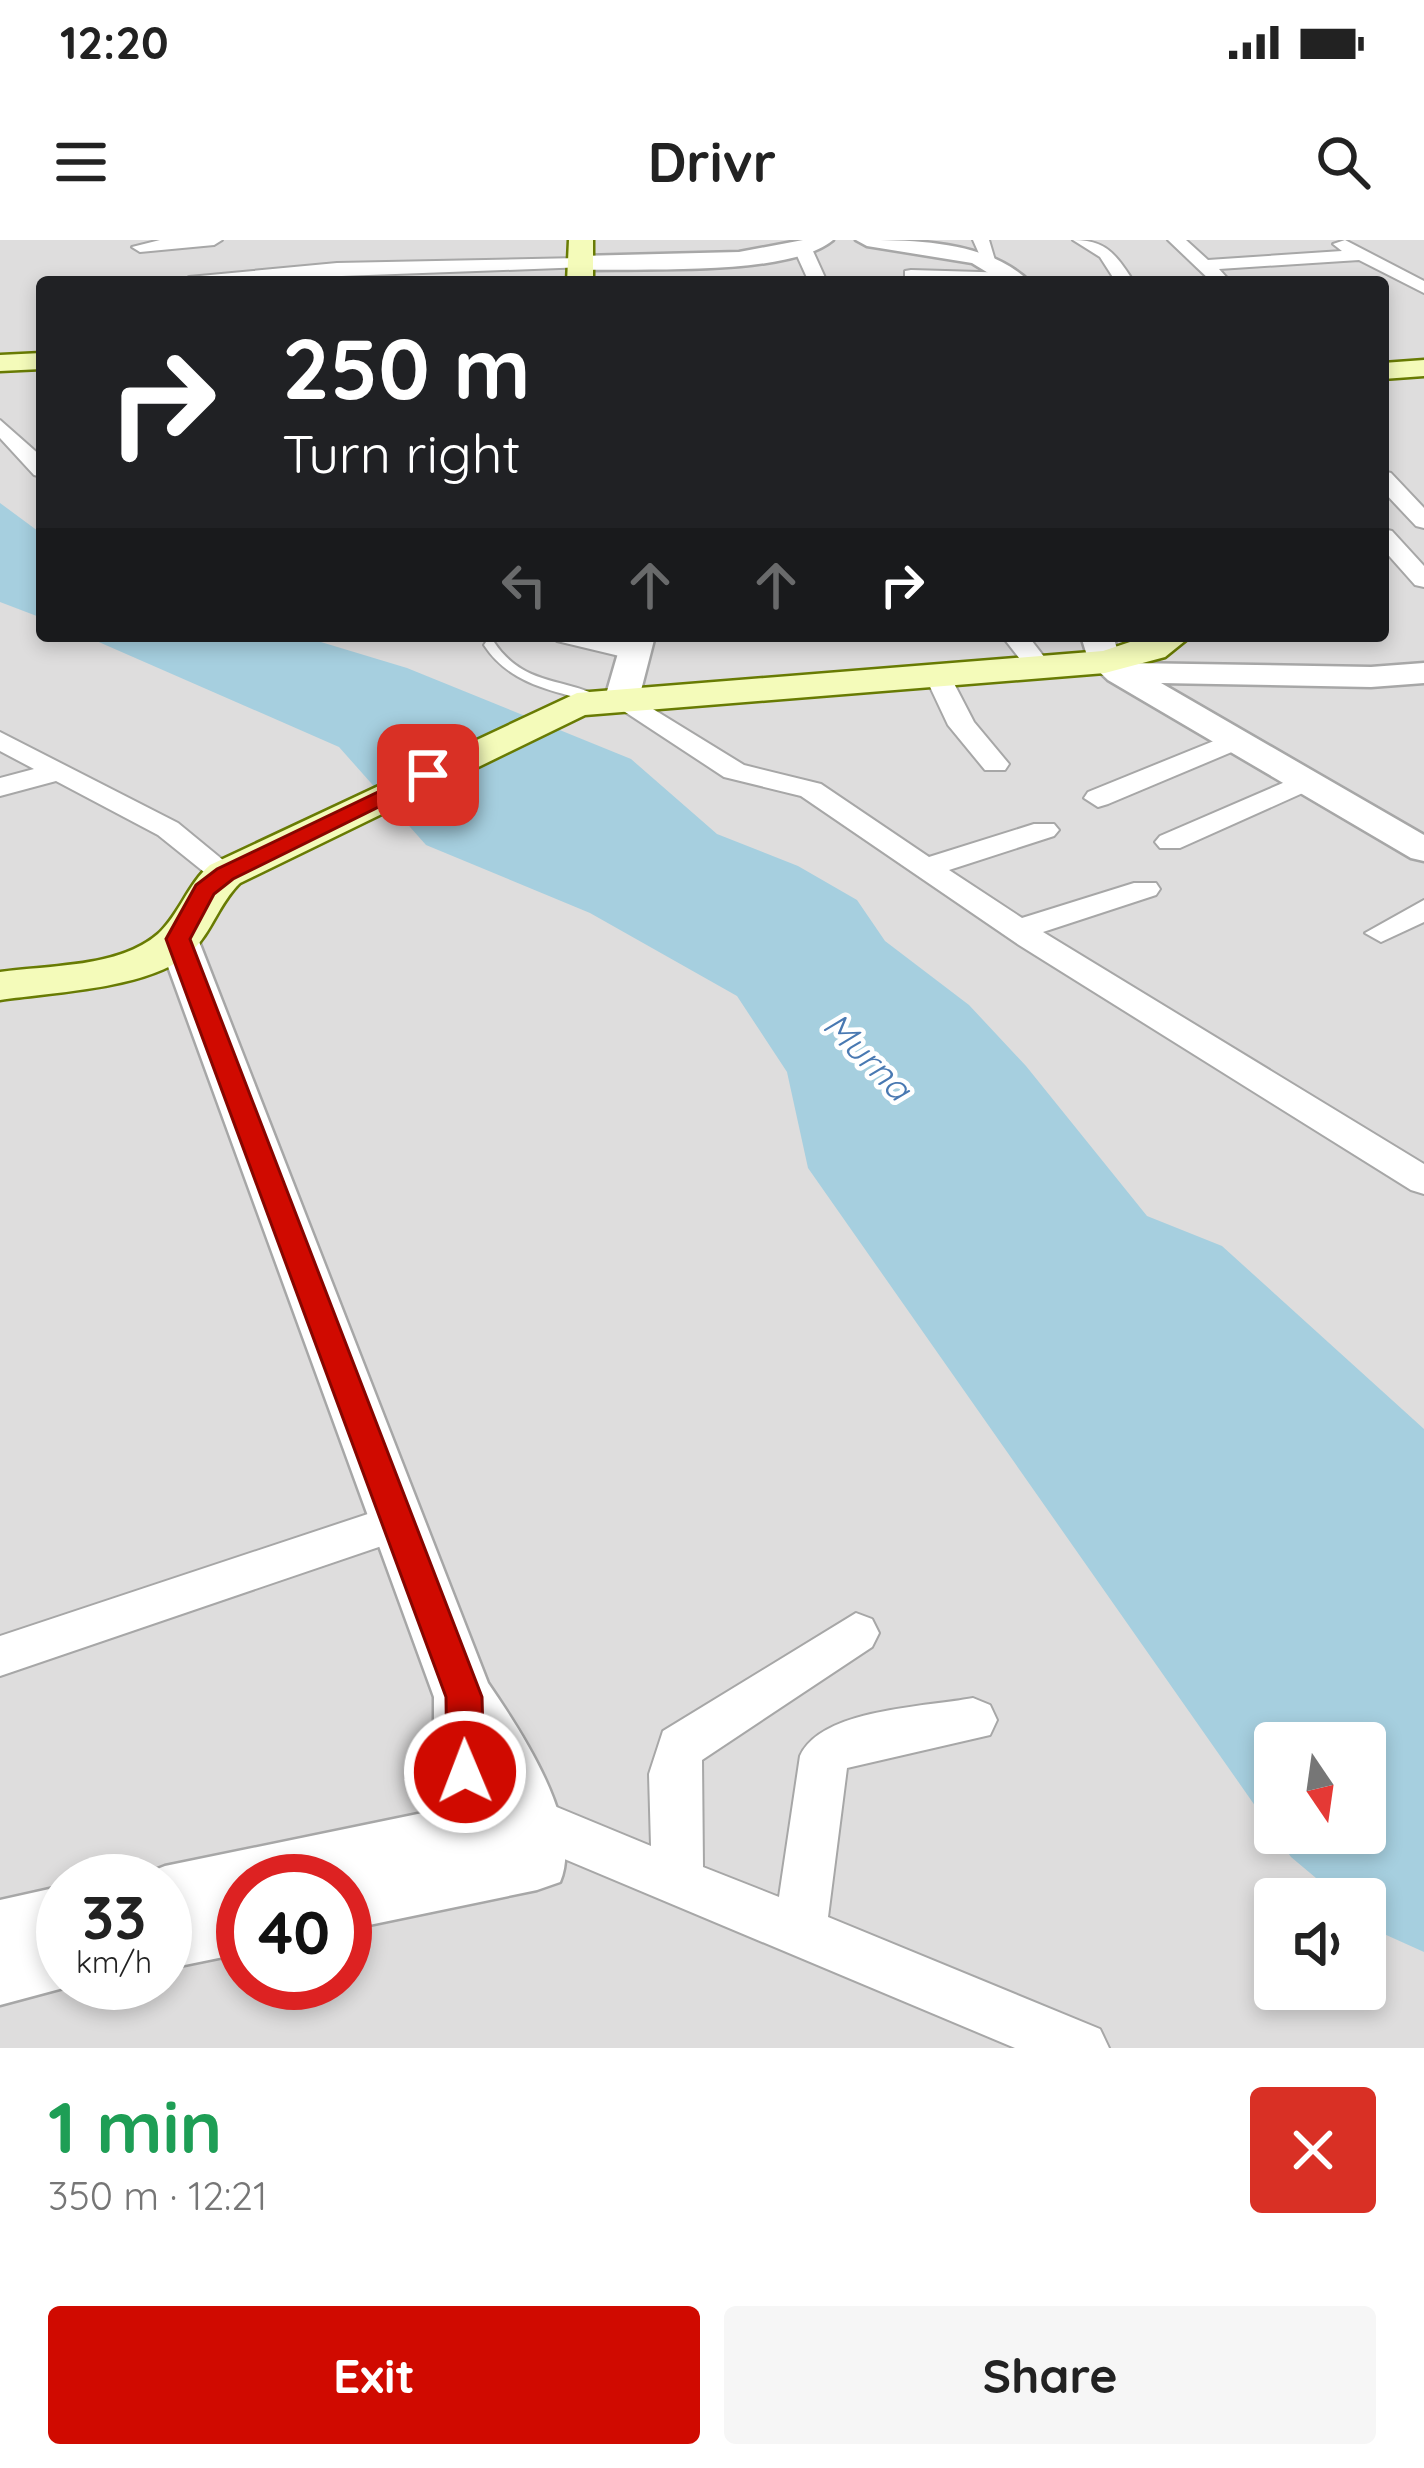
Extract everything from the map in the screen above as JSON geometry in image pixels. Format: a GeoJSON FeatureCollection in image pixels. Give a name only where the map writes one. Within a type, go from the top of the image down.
{"type":"FeatureCollection","features":[{"type":"Feature","properties":{"kind":"main road"},"geometry":{"type":"LineString","coordinates":[[0,363],[36,362]]}},
{"type":"Feature","properties":{"kind":"main road"},"geometry":{"type":"LineString","coordinates":[[0,986],[126,964],[164,951],[178,939],[204,890],[225,874],[600,700],[1040,667],[1151,650],[1164,642]]}},
{"type":"Feature","properties":{"kind":"street"},"geometry":{"type":"LineString","coordinates":[[140,247],[214,240]]}},
{"type":"Feature","properties":{"kind":"street"},"geometry":{"type":"LineString","coordinates":[[492,273],[499,240]]}},
{"type":"Feature","properties":{"kind":"street"},"geometry":{"type":"LineString","coordinates":[[867,240],[992,263],[1011,276]]}},
{"type":"Feature","properties":{"kind":"street"},"geometry":{"type":"LineString","coordinates":[[981,240],[992,263]]}},
{"type":"Feature","properties":{"kind":"street"},"geometry":{"type":"LineString","coordinates":[[1081,240],[1106,253],[1121,276]]}},
{"type":"Feature","properties":{"kind":"street"},"geometry":{"type":"LineString","coordinates":[[1176,240],[1216,276]]}},
{"type":"Feature","properties":{"kind":"street"},"geometry":{"type":"LineString","coordinates":[[1332,240],[1424,289]]}},
{"type":"Feature","properties":{"kind":"street"},"geometry":{"type":"LineString","coordinates":[[268,276],[341,268],[379,274],[492,273],[813,245],[817,276]]}},
{"type":"Feature","properties":{"kind":"street"},"geometry":{"type":"LineString","coordinates":[[337,246],[341,268]]}},
{"type":"Feature","properties":{"kind":"street"},"geometry":{"type":"LineString","coordinates":[[1206,265],[1363,255]]}},
{"type":"Feature","properties":{"kind":"street"},"geometry":{"type":"LineString","coordinates":[[910,275],[924,276]]}},
{"type":"Feature","properties":{"kind":"street"},"geometry":{"type":"LineString","coordinates":[[1389,292],[1424,289]]}},
{"type":"Feature","properties":{"kind":"street"},"geometry":{"type":"LineString","coordinates":[[0,426],[36,464]]}},
{"type":"Feature","properties":{"kind":"street"},"geometry":{"type":"LineString","coordinates":[[1389,484],[1424,521]]}},
{"type":"Feature","properties":{"kind":"street"},"geometry":{"type":"LineString","coordinates":[[1389,536],[1424,533]]}},
{"type":"Feature","properties":{"kind":"street"},"geometry":{"type":"LineString","coordinates":[[1389,543],[1424,581]]}},
{"type":"Feature","properties":{"kind":"street"},"geometry":{"type":"LineString","coordinates":[[1389,583],[1424,581]]}},
{"type":"Feature","properties":{"kind":"street"},"geometry":{"type":"LineString","coordinates":[[1020,642],[1040,667]]}},
{"type":"Feature","properties":{"kind":"street"},"geometry":{"type":"LineString","coordinates":[[636,643],[600,700],[734,771],[811,790],[1018,930],[1424,1181]]}},
{"type":"Feature","properties":{"kind":"street"},"geometry":{"type":"LineString","coordinates":[[1107,657],[1372,677],[1424,673]]}},
{"type":"Feature","properties":{"kind":"street"},"geometry":{"type":"LineString","coordinates":[[1107,657],[1236,740],[1424,850]]}},
{"type":"Feature","properties":{"kind":"street"},"geometry":{"type":"LineString","coordinates":[[938,674],[962,725],[995,764]]}},
{"type":"Feature","properties":{"kind":"street"},"geometry":{"type":"LineString","coordinates":[[0,740],[168,829],[225,874]]}},
{"type":"Feature","properties":{"kind":"street"},"geometry":{"type":"LineString","coordinates":[[1098,798],[1236,740]]}},
{"type":"Feature","properties":{"kind":"street"},"geometry":{"type":"LineString","coordinates":[[0,787],[61,771]]}},
{"type":"Feature","properties":{"kind":"street"},"geometry":{"type":"LineString","coordinates":[[1170,842],[1306,781]]}},
{"type":"Feature","properties":{"kind":"street"},"geometry":{"type":"LineString","coordinates":[[924,868],[1044,830]]}},
{"type":"Feature","properties":{"kind":"street"},"geometry":{"type":"LineString","coordinates":[[1018,930],[1145,889]]}},
{"type":"Feature","properties":{"kind":"street"},"geometry":{"type":"LineString","coordinates":[[1381,933],[1424,909]]}},
{"type":"Feature","properties":{"kind":"street"},"geometry":{"type":"LineString","coordinates":[[178,939],[464,1697],[465,1772],[508,1845]]}},
{"type":"Feature","properties":{"kind":"street"},"geometry":{"type":"LineString","coordinates":[[0,1656],[398,1522]]}},
{"type":"Feature","properties":{"kind":"street"},"geometry":{"type":"LineString","coordinates":[[678,1878],[674,1774],[680,1747],[856,1633]]}},
{"type":"Feature","properties":{"kind":"street"},"geometry":{"type":"LineString","coordinates":[[800,1930],[824,1756],[842,1743],[973,1720]]}},
{"type":"Feature","properties":{"kind":"street"},"geometry":{"type":"LineString","coordinates":[[372,1890],[508,1845]]}},
{"type":"Feature","properties":{"kind":"street"},"geometry":{"type":"LineString","coordinates":[[192,1893],[508,1845],[618,1853],[1082,2048]]}},
{"type":"Feature","properties":{"kind":"street"},"geometry":{"type":"LineString","coordinates":[[0,1932],[36,1924]]}},
{"type":"Feature","properties":{"kind":"street"},"geometry":{"type":"LineString","coordinates":[[0,1972],[36,1964]]}},
{"type":"Feature","properties":{"kind":"lane"},"geometry":{"type":"LineString","coordinates":[[490,645],[498,661],[512,672],[600,700]]}},
{"type":"Feature","properties":{"kind":"shaded area"},"geometry":{"type":"Polygon","coordinates":[[[0,240],[1424,240],[1424,2048],[0,2048],[0,240]]]}},
{"type":"Feature","properties":{"kind":"water"},"geometry":{"type":"Polygon","coordinates":[[[0,503],[36,530],[36,616],[0,602],[0,503]]]}},
{"type":"Feature","properties":{"kind":"water","name":"Murna"},"geometry":{"type":"Polygon","coordinates":[[[99,642],[321,642],[407,668],[631,759],[717,834],[798,866],[857,900],[885,941],[969,1005],[1026,1066],[1147,1216],[1222,1246],[1424,1429],[1424,1952],[1386,1935],[1386,1878],[1316,1878],[1289,1854],[1386,1854],[1386,1722],[1254,1722],[1254,1804],[808,1168],[787,1072],[737,996],[590,913],[426,845],[339,747],[99,642]]]}},
{"type":"Feature","properties":{"kind":"route"},"geometry":{"type":"LineString","coordinates":[[428,775],[225,874],[204,890],[178,939],[464,1697],[465,1772]]}}]}
